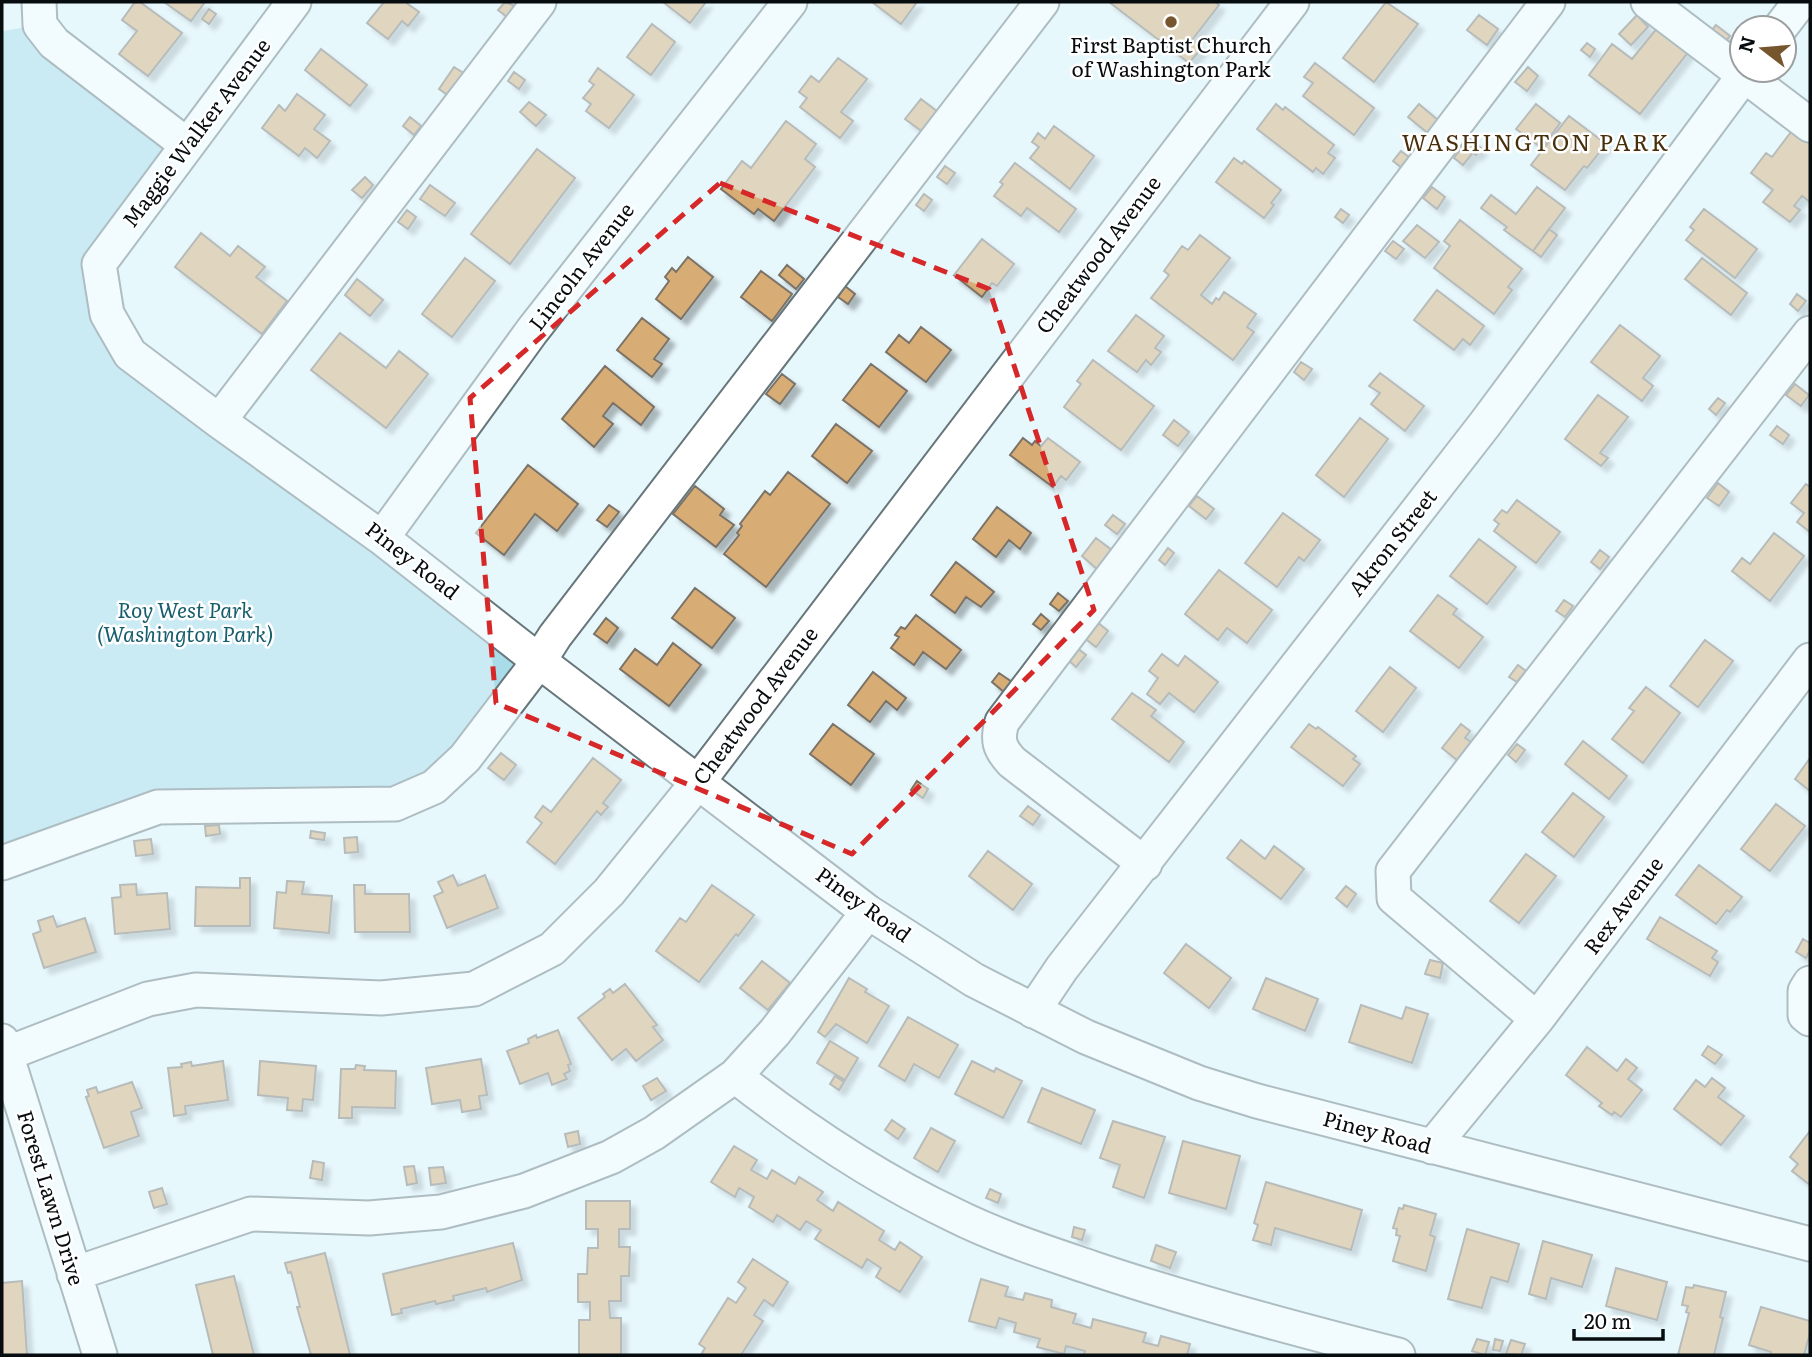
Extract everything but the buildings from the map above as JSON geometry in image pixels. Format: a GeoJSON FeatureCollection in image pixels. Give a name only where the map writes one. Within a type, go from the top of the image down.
{"type":"FeatureCollection","features":[{"type":"Feature","properties":{"kind":"street"},"geometry":{"type":"LineString","coordinates":[[39,2],[40,25],[54,43],[187,145]]}},
{"type":"Feature","properties":{"kind":"street","name":"Maggie Walker Avenue"},"geometry":{"type":"LineString","coordinates":[[99,264],[294,2]]}},
{"type":"Feature","properties":{"kind":"street"},"geometry":{"type":"LineString","coordinates":[[219,421],[539,2]]}},
{"type":"Feature","properties":{"kind":"street","name":"Lincoln Avenue"},"geometry":{"type":"LineString","coordinates":[[382,538],[532,331],[790,2]]}},
{"type":"Feature","properties":{"kind":"street"},"geometry":{"type":"LineString","coordinates":[[2,863],[158,807],[395,804],[434,787],[465,758],[555,636],[1042,2]]}},
{"type":"Feature","properties":{"kind":"street","name":"Cheatwood Avenue"},"geometry":{"type":"LineString","coordinates":[[4,1048],[148,999],[195,990],[381,998],[474,989],[552,949],[609,892],[698,782],[1292,2]]}},
{"type":"Feature","properties":{"kind":"street"},"geometry":{"type":"LineString","coordinates":[[1145,864],[1012,762],[1001,750],[998,737],[1002,722],[1548,2]]}},
{"type":"Feature","properties":{"kind":"street"},"geometry":{"type":"LineString","coordinates":[[1648,2],[1728,60]]}},
{"type":"Feature","properties":{"kind":"street","name":"Akron Street"},"geometry":{"type":"LineString","coordinates":[[1033,1011],[1062,968],[1485,424],[1738,84]]}},
{"type":"Feature","properties":{"kind":"street"},"geometry":{"type":"LineString","coordinates":[[1760,84],[1810,125]]}},
{"type":"Feature","properties":{"kind":"street","name":"Piney Road"},"geometry":{"type":"LineString","coordinates":[[99,264],[107,314],[130,354],[382,538],[869,912],[939,958],[1033,1011],[1108,1047],[1199,1083],[1256,1101],[1810,1244]]}},
{"type":"Feature","properties":{"kind":"street"},"geometry":{"type":"LineString","coordinates":[[1537,1019],[1394,898],[1393,872],[1810,333]]}},
{"type":"Feature","properties":{"kind":"street","name":"Rex Avenue"},"geometry":{"type":"LineString","coordinates":[[1432,1147],[1537,1019],[1810,660]]}},
{"type":"Feature","properties":{"kind":"street"},"geometry":{"type":"LineString","coordinates":[[74,1274],[251,1214],[369,1218],[441,1212],[524,1191],[611,1157],[665,1126],[735,1076],[775,1032],[869,912]]}},
{"type":"Feature","properties":{"kind":"street"},"geometry":{"type":"LineString","coordinates":[[1810,984],[1804,991],[1805,1015],[1810,1019]]}},
{"type":"Feature","properties":{"kind":"street","name":"Forest Lawn Drive"},"geometry":{"type":"LineString","coordinates":[[4,1048],[100,1355]]}},
{"type":"Feature","properties":{"kind":"street"},"geometry":{"type":"LineString","coordinates":[[735,1076],[864,1166],[909,1192],[999,1235],[1178,1297],[1398,1355]]}},
{"type":"Feature","properties":{"kind":"highlighted area"},"geometry":{"type":"Polygon","coordinates":[[[720,183],[989,289],[1094,610],[852,854],[496,703],[470,398],[720,183]]]}},
{"type":"Feature","properties":{"kind":"green space","name":"Roy West Park (Washington Park)"},"geometry":{"type":"Polygon","coordinates":[[[40,25],[187,145],[99,264],[107,314],[539,661],[434,787],[228,804],[2,860],[2,31],[40,25]]]}},
{"type":"Feature","properties":{"kind":"place","name":"First Baptist Church of Washington Park"},"geometry":{"type":"Point","coordinates":[1171,22]}},
{"type":"Feature","properties":{"kind":"district","name":"WASHINGTON PARK"},"geometry":{"type":"Point","coordinates":[1536,143]}}]}
